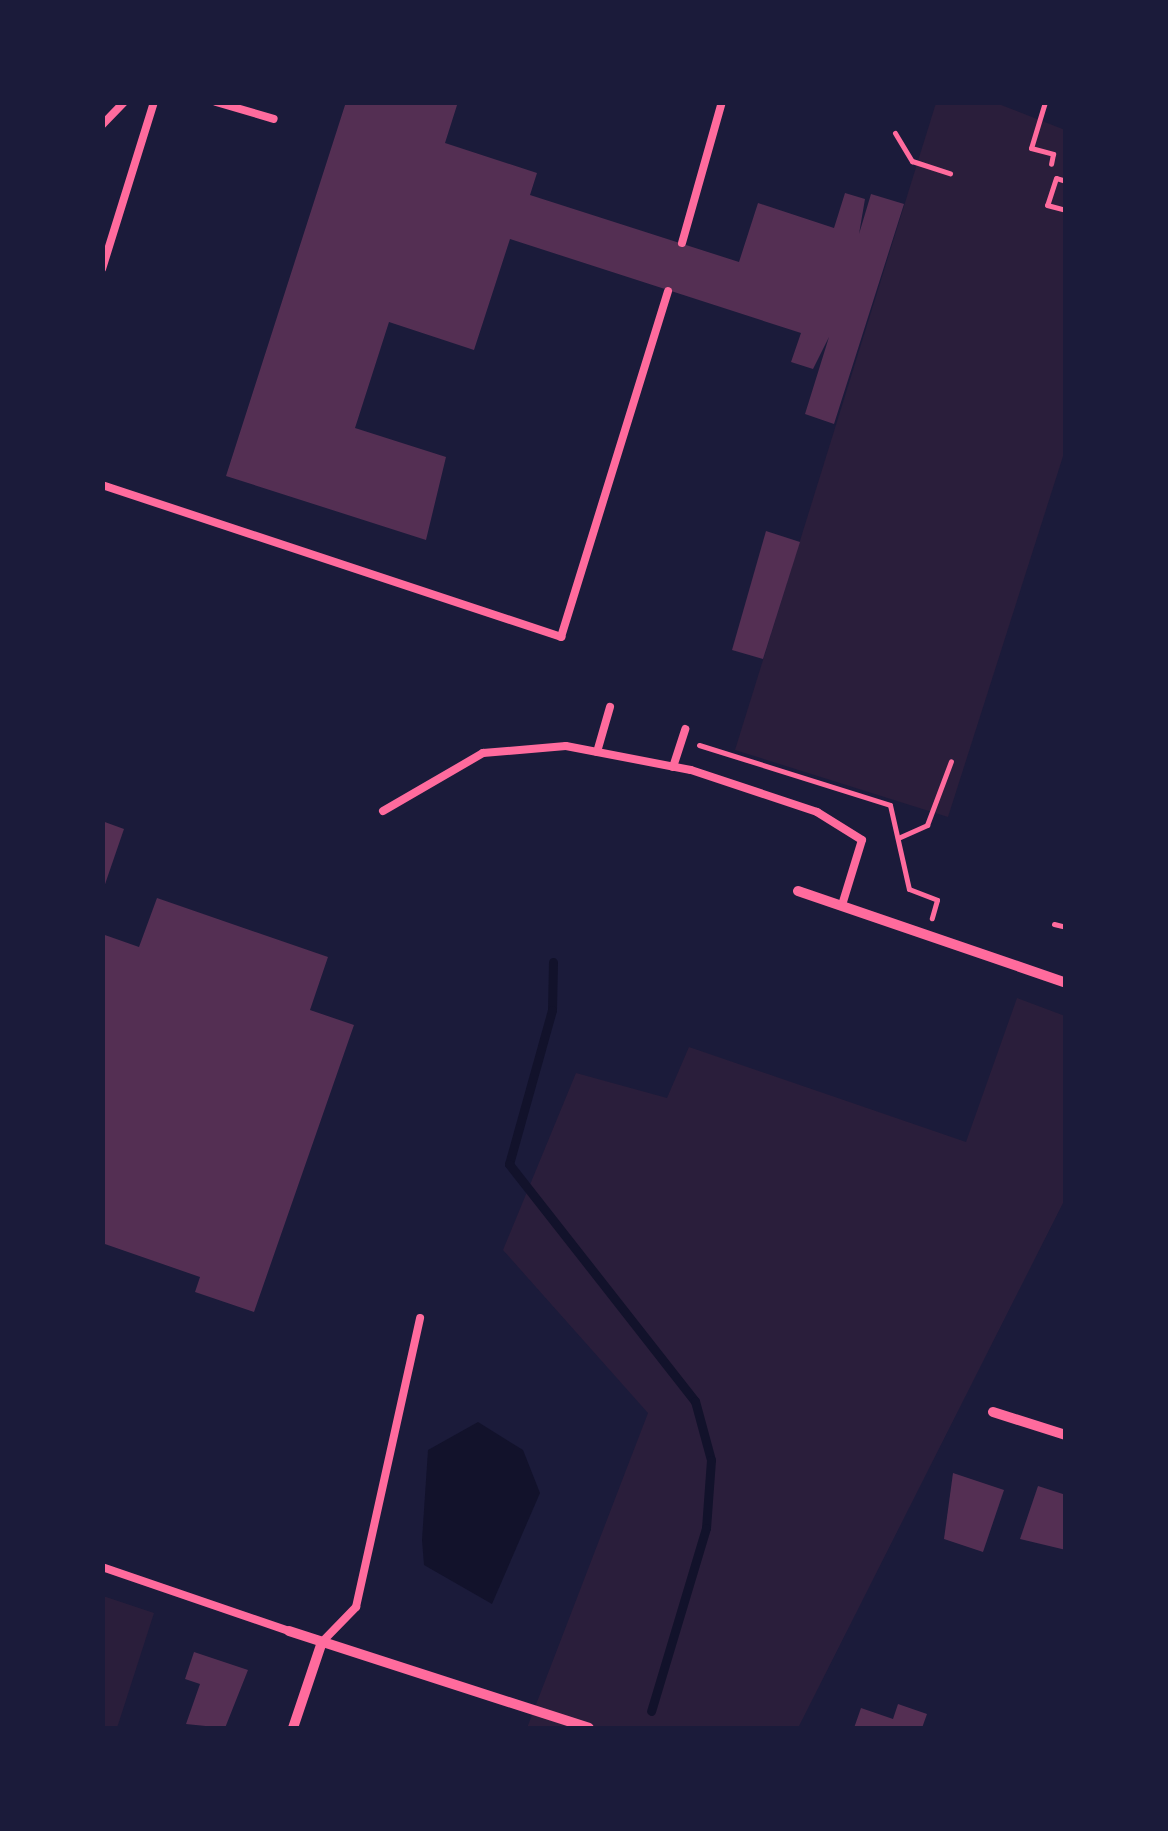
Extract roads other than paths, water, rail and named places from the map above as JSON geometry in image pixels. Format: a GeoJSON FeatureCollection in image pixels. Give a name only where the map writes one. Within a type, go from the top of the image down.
{"type":"FeatureCollection","features":[{"type":"Feature","properties":{"kind":"street"},"geometry":{"type":"LineString","coordinates":[[798,891],[1066,983]]}},
{"type":"Feature","properties":{"kind":"street"},"geometry":{"type":"LineString","coordinates":[[993,1412],[1066,1435]]}},
{"type":"Feature","properties":{"kind":"street"},"geometry":{"type":"LineString","coordinates":[[290,1631],[589,1728]]}},
{"type":"Feature","properties":{"kind":"street"},"geometry":{"type":"LineString","coordinates":[[293,1728],[322,1642]]}},
{"type":"Feature","properties":{"kind":"lane"},"geometry":{"type":"LineString","coordinates":[[102,124],[124,102]]}},
{"type":"Feature","properties":{"kind":"lane"},"geometry":{"type":"LineString","coordinates":[[102,270],[154,102]]}},
{"type":"Feature","properties":{"kind":"lane"},"geometry":{"type":"LineString","coordinates":[[216,102],[274,119]]}},
{"type":"Feature","properties":{"kind":"lane"},"geometry":{"type":"LineString","coordinates":[[682,244],[722,102]]}},
{"type":"Feature","properties":{"kind":"lane"},"geometry":{"type":"LineString","coordinates":[[102,485],[560,636],[668,290]]}},
{"type":"Feature","properties":{"kind":"lane"},"geometry":{"type":"LineString","coordinates":[[597,752],[610,707]]}},
{"type":"Feature","properties":{"kind":"lane"},"geometry":{"type":"LineString","coordinates":[[672,766],[685,729]]}},
{"type":"Feature","properties":{"kind":"lane"},"geometry":{"type":"LineString","coordinates":[[383,811],[483,754],[597,752],[672,766],[816,812],[862,840],[842,905]]}},
{"type":"Feature","properties":{"kind":"lane"},"geometry":{"type":"LineString","coordinates":[[322,1642],[356,1608],[420,1318]]}},
{"type":"Feature","properties":{"kind":"lane"},"geometry":{"type":"LineString","coordinates":[[102,1567],[290,1631]]}},
{"type":"Feature","properties":{"kind":"waterway"},"geometry":{"type":"LineString","coordinates":[[553,962],[552,1010],[509,1164],[695,1401],[711,1460],[706,1528],[651,1711]]}}]}
